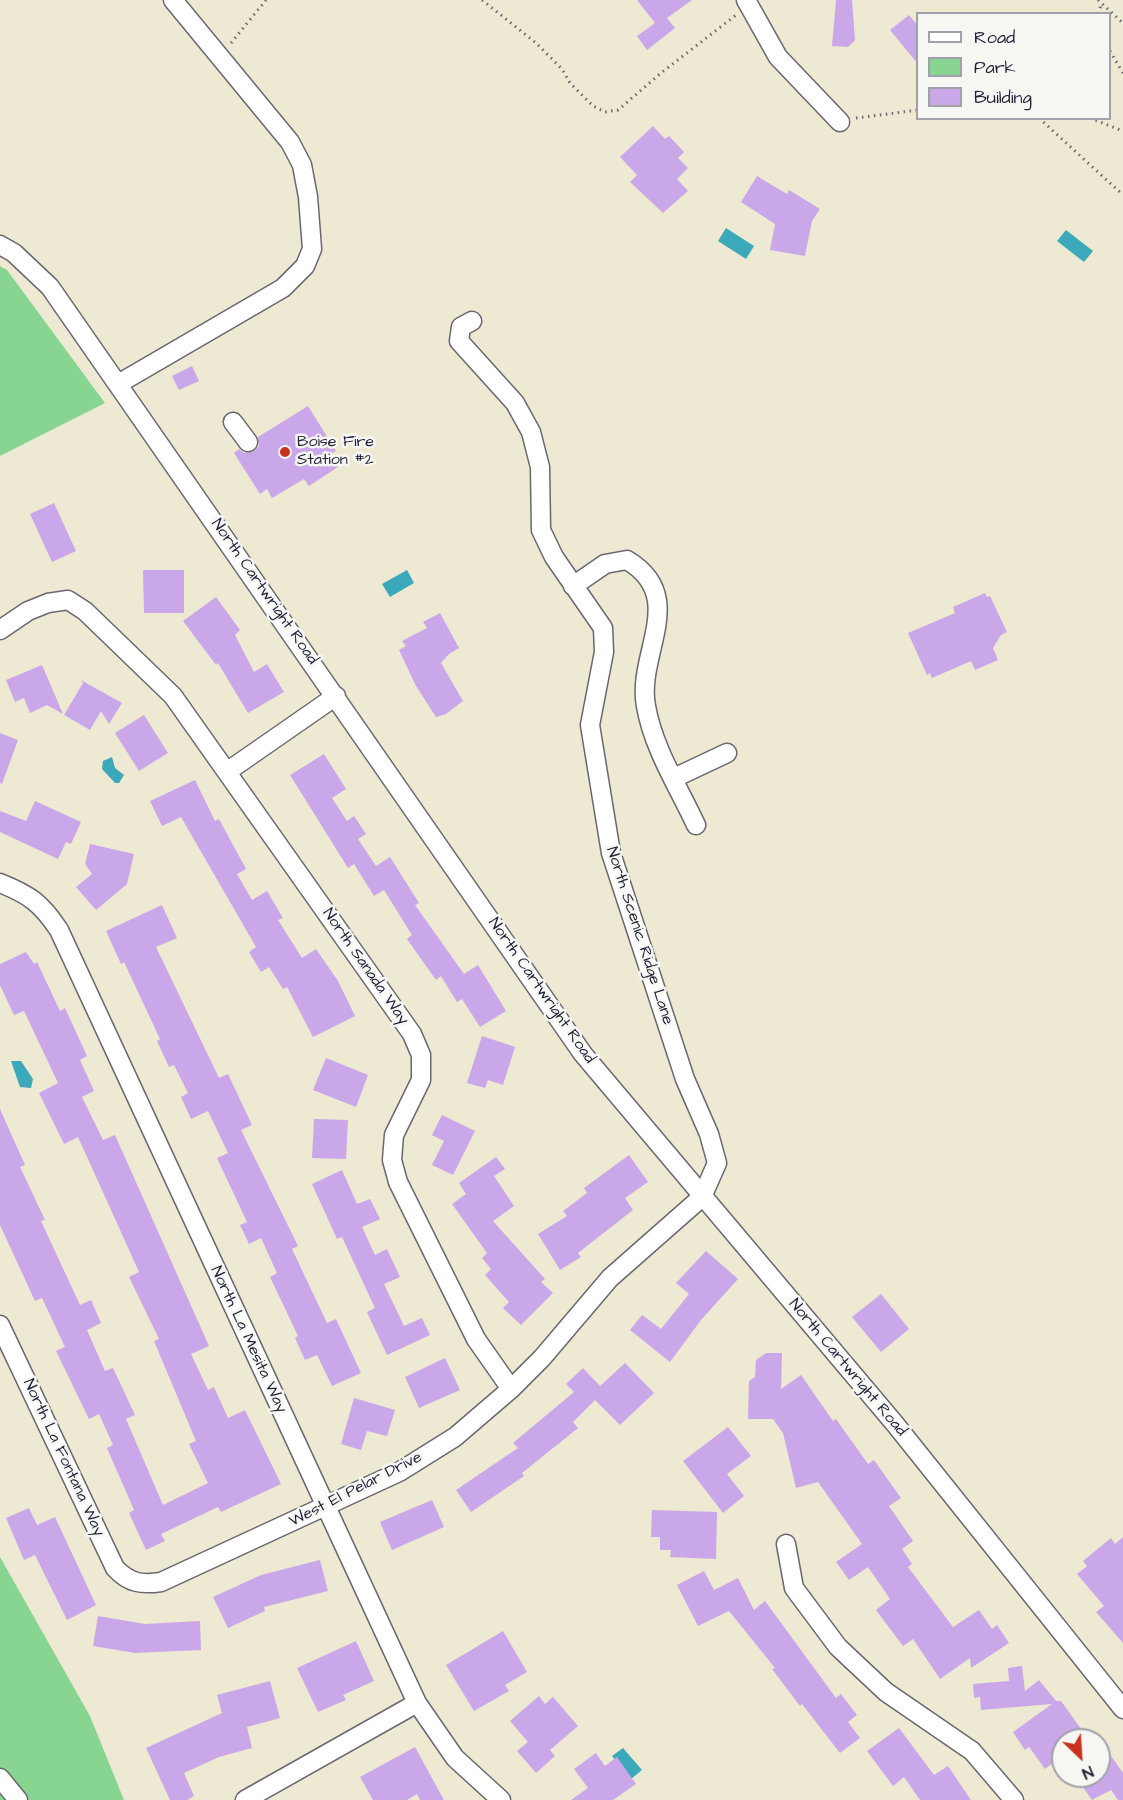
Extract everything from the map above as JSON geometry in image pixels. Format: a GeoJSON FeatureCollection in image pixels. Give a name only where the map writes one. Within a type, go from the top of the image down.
{"type":"FeatureCollection","features":[{"type":"Feature","properties":{"kind":"street"},"geometry":{"type":"LineString","coordinates":[[118,384],[283,288],[305,266],[312,249],[309,197],[302,165],[290,142],[173,0]]}},
{"type":"Feature","properties":{"kind":"street"},"geometry":{"type":"LineString","coordinates":[[747,2],[778,57],[840,122]]}},
{"type":"Feature","properties":{"kind":"street","name":"North Cartwright Road"},"geometry":{"type":"LineString","coordinates":[[0,245],[14,254],[50,287],[583,1054],[895,1424],[1123,1709]]}},
{"type":"Feature","properties":{"kind":"street","name":"North Scenic Ridge Lane"},"geometry":{"type":"LineString","coordinates":[[472,321],[461,327],[459,341],[515,403],[531,432],[540,467],[541,530],[554,557],[603,628],[604,652],[590,725],[611,853],[685,1079],[709,1134],[717,1163],[702,1197]]}},
{"type":"Feature","properties":{"kind":"street"},"geometry":{"type":"LineString","coordinates":[[233,422],[248,442]]}},
{"type":"Feature","properties":{"kind":"street"},"geometry":{"type":"LineString","coordinates":[[573,585],[605,564],[627,560],[644,570],[656,597],[660,618],[643,682],[646,707],[654,734],[696,825]]}},
{"type":"Feature","properties":{"kind":"street","name":"North Sanada Way"},"geometry":{"type":"LineString","coordinates":[[0,630],[28,611],[48,603],[68,600],[85,611],[173,696],[412,1034],[421,1055],[421,1080],[394,1135],[392,1160],[395,1171],[476,1339],[511,1389]]}},
{"type":"Feature","properties":{"kind":"street"},"geometry":{"type":"LineString","coordinates":[[228,771],[336,696]]}},
{"type":"Feature","properties":{"kind":"street"},"geometry":{"type":"LineString","coordinates":[[674,778],[727,753]]}},
{"type":"Feature","properties":{"kind":"street","name":"North La Mesita Way"},"geometry":{"type":"LineString","coordinates":[[0,883],[18,890],[43,906],[59,930],[417,1703],[455,1758],[501,1800]]}},
{"type":"Feature","properties":{"kind":"street","name":"West El Pelar Drive"},"geometry":{"type":"LineString","coordinates":[[135,1583],[161,1582],[325,1508],[399,1472],[455,1437],[511,1389],[542,1358],[610,1278],[702,1197]]}},
{"type":"Feature","properties":{"kind":"street","name":"North La Fontana Way"},"geometry":{"type":"LineString","coordinates":[[0,1325],[115,1568],[124,1578],[135,1583]]}},
{"type":"Feature","properties":{"kind":"street"},"geometry":{"type":"LineString","coordinates":[[786,1544],[794,1588],[838,1647],[886,1692],[972,1751],[1014,1800]]}},
{"type":"Feature","properties":{"kind":"street"},"geometry":{"type":"LineString","coordinates":[[244,1800],[417,1703]]}},
{"type":"Feature","properties":{"kind":"street"},"geometry":{"type":"LineString","coordinates":[[0,1778],[18,1800]]}},
{"type":"Feature","properties":{"kind":"path"},"geometry":{"type":"LineString","coordinates":[[223,61],[234,37],[266,0]]}},
{"type":"Feature","properties":{"kind":"path"},"geometry":{"type":"LineString","coordinates":[[482,0],[536,44],[562,69],[570,83],[593,106],[605,112],[618,110],[747,2]]}},
{"type":"Feature","properties":{"kind":"path"},"geometry":{"type":"LineString","coordinates":[[1100,1],[1123,23]]}},
{"type":"Feature","properties":{"kind":"path"},"geometry":{"type":"LineString","coordinates":[[1111,53],[1123,73]]}},
{"type":"Feature","properties":{"kind":"path"},"geometry":{"type":"LineString","coordinates":[[840,122],[879,113],[916,110]]}},
{"type":"Feature","properties":{"kind":"path"},"geometry":{"type":"LineString","coordinates":[[1041,120],[1123,195]]}},
{"type":"Feature","properties":{"kind":"path"},"geometry":{"type":"LineString","coordinates":[[1095,120],[1123,131]]}},
{"type":"Feature","properties":{"kind":"green space"},"geometry":{"type":"Polygon","coordinates":[[[0,266],[7,270],[105,403],[0,456],[0,266]]]}},
{"type":"Feature","properties":{"kind":"green space"},"geometry":{"type":"Polygon","coordinates":[[[0,1557],[90,1716],[124,1800],[0,1800],[0,1557]]]}},
{"type":"Feature","properties":{"kind":"water"},"geometry":{"type":"Polygon","coordinates":[[[726,228],[754,246],[746,259],[718,241],[726,228]]]}},
{"type":"Feature","properties":{"kind":"water"},"geometry":{"type":"Polygon","coordinates":[[[1066,230],[1093,251],[1084,262],[1057,241],[1066,230]]]}},
{"type":"Feature","properties":{"kind":"water"},"geometry":{"type":"Polygon","coordinates":[[[407,570],[414,583],[390,597],[382,584],[407,570]]]}},
{"type":"Feature","properties":{"kind":"water"},"geometry":{"type":"Polygon","coordinates":[[[112,757],[115,768],[124,775],[119,783],[115,783],[102,769],[103,761],[112,757]]]}},
{"type":"Feature","properties":{"kind":"water"},"geometry":{"type":"Polygon","coordinates":[[[11,1061],[21,1061],[33,1079],[31,1088],[20,1087],[11,1061]]]}},
{"type":"Feature","properties":{"kind":"water"},"geometry":{"type":"Polygon","coordinates":[[[623,1748],[642,1770],[631,1779],[612,1756],[623,1748]]]}},
{"type":"Feature","properties":{"kind":"building"},"geometry":{"type":"Polygon","coordinates":[[[637,0],[692,0],[667,18],[675,28],[647,50],[637,36],[655,23],[637,0]]]}},
{"type":"Feature","properties":{"kind":"building"},"geometry":{"type":"Polygon","coordinates":[[[836,0],[852,0],[855,40],[848,47],[832,46],[836,0]]]}},
{"type":"Feature","properties":{"kind":"building"},"geometry":{"type":"Polygon","coordinates":[[[909,15],[916,24],[916,62],[890,30],[909,15]]]}},
{"type":"Feature","properties":{"kind":"building"},"geometry":{"type":"Polygon","coordinates":[[[653,126],[665,139],[669,136],[684,152],[678,158],[688,168],[677,179],[688,191],[663,213],[630,182],[637,175],[620,157],[653,126]]]}},
{"type":"Feature","properties":{"kind":"building"},"geometry":{"type":"Polygon","coordinates":[[[757,176],[787,194],[789,190],[820,209],[812,221],[805,256],[770,250],[775,224],[741,202],[757,176]]]}},
{"type":"Feature","properties":{"kind":"building"},"geometry":{"type":"Polygon","coordinates":[[[192,366],[199,381],[179,390],[172,376],[192,366]]]}},
{"type":"Feature","properties":{"kind":"building","name":"Boise Fire Station #2"},"geometry":{"type":"Polygon","coordinates":[[[308,406],[336,451],[330,454],[338,467],[309,486],[304,479],[272,498],[267,489],[260,494],[234,453],[239,449],[244,453],[254,451],[259,446],[258,437],[308,406]]]}},
{"type":"Feature","properties":{"kind":"building"},"geometry":{"type":"Polygon","coordinates":[[[54,503],[76,551],[52,562],[30,514],[54,503]]]}},
{"type":"Feature","properties":{"kind":"building"},"geometry":{"type":"Polygon","coordinates":[[[143,570],[184,570],[184,613],[144,613],[143,570]]]}},
{"type":"Feature","properties":{"kind":"building"},"geometry":{"type":"Polygon","coordinates":[[[985,593],[987,597],[990,596],[1007,632],[1001,635],[993,648],[998,660],[975,670],[971,661],[932,678],[930,673],[927,675],[908,633],[955,613],[953,607],[985,593]]]}},
{"type":"Feature","properties":{"kind":"building"},"geometry":{"type":"Polygon","coordinates":[[[216,597],[240,630],[235,635],[254,672],[267,664],[284,692],[248,713],[218,663],[216,665],[183,621],[216,597]]]}},
{"type":"Feature","properties":{"kind":"building"},"geometry":{"type":"Polygon","coordinates":[[[440,613],[459,648],[441,663],[463,701],[446,714],[436,717],[416,686],[399,650],[406,646],[402,641],[427,628],[423,622],[440,613]]]}},
{"type":"Feature","properties":{"kind":"building"},"geometry":{"type":"Polygon","coordinates":[[[42,665],[63,714],[47,705],[30,713],[24,698],[15,702],[6,680],[42,665]]]}},
{"type":"Feature","properties":{"kind":"building"},"geometry":{"type":"Polygon","coordinates":[[[81,680],[122,703],[109,724],[101,711],[90,730],[64,715],[83,683],[81,680]]]}},
{"type":"Feature","properties":{"kind":"building"},"geometry":{"type":"Polygon","coordinates":[[[144,715],[168,753],[139,771],[115,733],[144,715]]]}},
{"type":"Feature","properties":{"kind":"building"},"geometry":{"type":"Polygon","coordinates":[[[0,733],[18,740],[2,784],[0,783],[0,733]]]}},
{"type":"Feature","properties":{"kind":"building"},"geometry":{"type":"Polygon","coordinates":[[[324,754],[346,789],[332,798],[347,821],[354,816],[366,834],[358,839],[376,866],[390,857],[419,903],[415,905],[464,974],[478,965],[506,1011],[480,1027],[462,999],[457,1002],[441,976],[436,980],[407,939],[412,935],[384,890],[374,896],[354,864],[348,868],[290,775],[324,754]]]}},
{"type":"Feature","properties":{"kind":"building"},"geometry":{"type":"Polygon","coordinates":[[[195,780],[215,821],[219,819],[246,869],[237,874],[252,900],[267,891],[283,918],[278,920],[302,958],[316,949],[338,981],[355,1016],[313,1037],[287,987],[283,989],[269,967],[261,972],[249,952],[256,947],[181,817],[162,826],[150,801],[195,780]]]}},
{"type":"Feature","properties":{"kind":"building"},"geometry":{"type":"Polygon","coordinates":[[[35,801],[81,822],[71,844],[66,842],[58,859],[0,832],[0,811],[26,821],[35,801]]]}},
{"type":"Feature","properties":{"kind":"building"},"geometry":{"type":"Polygon","coordinates":[[[90,844],[134,854],[127,884],[96,910],[76,887],[92,874],[85,864],[90,844]]]}},
{"type":"Feature","properties":{"kind":"building"},"geometry":{"type":"Polygon","coordinates":[[[162,905],[177,938],[156,947],[219,1078],[228,1074],[252,1125],[241,1130],[298,1246],[292,1249],[327,1323],[336,1319],[361,1373],[332,1386],[317,1355],[305,1360],[295,1338],[298,1336],[270,1277],[277,1273],[261,1238],[249,1244],[240,1225],[247,1222],[217,1158],[228,1153],[208,1111],[191,1119],[181,1097],[188,1093],[174,1065],[169,1067],[157,1041],[160,1039],[124,962],[121,964],[106,931],[162,905]]]}},
{"type":"Feature","properties":{"kind":"building"},"geometry":{"type":"Polygon","coordinates":[[[26,952],[34,964],[37,962],[60,1011],[65,1008],[87,1056],[80,1060],[94,1091],[82,1097],[103,1140],[115,1135],[209,1346],[191,1354],[208,1390],[214,1387],[228,1418],[245,1410],[281,1484],[221,1512],[218,1507],[161,1534],[165,1541],[146,1550],[129,1513],[134,1510],[107,1448],[113,1445],[99,1414],[89,1419],[56,1351],[65,1347],[42,1298],[35,1301],[0,1225],[0,1109],[25,1165],[20,1167],[45,1220],[41,1221],[80,1305],[91,1300],[101,1323],[87,1330],[105,1371],[113,1368],[135,1415],[126,1419],[163,1505],[208,1483],[189,1444],[196,1441],[154,1341],[159,1339],[129,1277],[139,1272],[78,1137],[64,1144],[39,1093],[58,1083],[24,1011],[14,1015],[0,985],[0,964],[26,952]]]}},
{"type":"Feature","properties":{"kind":"building"},"geometry":{"type":"Polygon","coordinates":[[[482,1036],[515,1047],[503,1085],[488,1080],[485,1088],[467,1083],[482,1036]]]}},
{"type":"Feature","properties":{"kind":"building"},"geometry":{"type":"Polygon","coordinates":[[[326,1058],[368,1075],[356,1107],[313,1090],[326,1058]]]}},
{"type":"Feature","properties":{"kind":"building"},"geometry":{"type":"Polygon","coordinates":[[[442,1115],[475,1131],[453,1175],[432,1165],[444,1141],[432,1135],[442,1115]]]}},
{"type":"Feature","properties":{"kind":"building"},"geometry":{"type":"Polygon","coordinates":[[[314,1119],[348,1120],[346,1159],[312,1158],[314,1119]]]}},
{"type":"Feature","properties":{"kind":"building"},"geometry":{"type":"Polygon","coordinates":[[[629,1155],[648,1182],[625,1198],[633,1210],[578,1253],[581,1257],[560,1270],[538,1234],[567,1216],[563,1211],[587,1193],[584,1188],[629,1155]]]}},
{"type":"Feature","properties":{"kind":"building"},"geometry":{"type":"Polygon","coordinates":[[[496,1157],[505,1169],[494,1176],[514,1206],[493,1221],[545,1279],[541,1282],[553,1293],[521,1325],[503,1308],[509,1302],[485,1275],[491,1269],[482,1258],[487,1253],[452,1204],[466,1194],[459,1183],[496,1157]]]}},
{"type":"Feature","properties":{"kind":"building"},"geometry":{"type":"Polygon","coordinates":[[[342,1170],[357,1204],[370,1199],[380,1219],[362,1227],[375,1255],[387,1249],[400,1277],[384,1284],[404,1326],[422,1318],[430,1335],[387,1355],[367,1312],[375,1308],[342,1237],[337,1239],[312,1184],[342,1170]]]}},
{"type":"Feature","properties":{"kind":"building"},"geometry":{"type":"Polygon","coordinates":[[[706,1251],[738,1279],[701,1320],[670,1362],[630,1330],[642,1315],[661,1329],[689,1294],[676,1283],[706,1251]]]}},
{"type":"Feature","properties":{"kind":"building"},"geometry":{"type":"Polygon","coordinates":[[[881,1294],[909,1329],[881,1352],[852,1317],[881,1294]]]}},
{"type":"Feature","properties":{"kind":"building"},"geometry":{"type":"Polygon","coordinates":[[[766,1353],[782,1353],[781,1389],[801,1375],[833,1421],[836,1419],[868,1464],[874,1460],[901,1498],[889,1506],[913,1541],[902,1549],[912,1564],[908,1567],[953,1627],[979,1610],[992,1629],[997,1625],[1009,1643],[971,1668],[970,1658],[940,1679],[913,1639],[903,1646],[876,1610],[890,1599],[868,1567],[849,1580],[836,1562],[862,1544],[818,1482],[796,1488],[783,1433],[773,1419],[748,1419],[749,1381],[755,1377],[756,1360],[766,1353]]]}},
{"type":"Feature","properties":{"kind":"building"},"geometry":{"type":"Polygon","coordinates":[[[445,1358],[460,1390],[419,1408],[405,1377],[445,1358]]]}},
{"type":"Feature","properties":{"kind":"building"},"geometry":{"type":"Polygon","coordinates":[[[625,1363],[654,1393],[620,1425],[595,1400],[573,1422],[578,1428],[522,1473],[524,1476],[471,1512],[456,1490],[518,1448],[513,1443],[574,1392],[566,1384],[583,1368],[600,1386],[625,1363]]]}},
{"type":"Feature","properties":{"kind":"building"},"geometry":{"type":"Polygon","coordinates":[[[354,1398],[395,1410],[387,1436],[367,1431],[361,1450],[341,1444],[354,1398]]]}},
{"type":"Feature","properties":{"kind":"building"},"geometry":{"type":"Polygon","coordinates":[[[728,1427],[751,1456],[727,1474],[744,1496],[723,1513],[683,1461],[728,1427]]]}},
{"type":"Feature","properties":{"kind":"building"},"geometry":{"type":"Polygon","coordinates":[[[432,1500],[444,1527],[392,1550],[380,1522],[432,1500]]]}},
{"type":"Feature","properties":{"kind":"building"},"geometry":{"type":"Polygon","coordinates":[[[29,1508],[37,1525],[55,1517],[96,1605],[67,1620],[35,1555],[24,1560],[6,1518],[29,1508]]]}},
{"type":"Feature","properties":{"kind":"building"},"geometry":{"type":"Polygon","coordinates":[[[652,1510],[717,1512],[716,1559],[670,1557],[671,1550],[660,1550],[660,1537],[651,1537],[652,1510]]]}},
{"type":"Feature","properties":{"kind":"building"},"geometry":{"type":"Polygon","coordinates":[[[1123,1537],[1123,1643],[1096,1612],[1104,1606],[1077,1574],[1087,1566],[1083,1561],[1111,1538],[1115,1544],[1123,1537]]]}},
{"type":"Feature","properties":{"kind":"building"},"geometry":{"type":"Polygon","coordinates":[[[320,1560],[328,1591],[264,1607],[265,1611],[228,1628],[213,1597],[261,1575],[320,1560]]]}},
{"type":"Feature","properties":{"kind":"building"},"geometry":{"type":"Polygon","coordinates":[[[704,1571],[714,1590],[738,1578],[754,1610],[765,1601],[836,1698],[841,1694],[857,1715],[848,1722],[860,1738],[840,1753],[802,1704],[800,1706],[772,1669],[775,1668],[729,1611],[698,1626],[677,1585],[704,1571]]]}},
{"type":"Feature","properties":{"kind":"building"},"geometry":{"type":"Polygon","coordinates":[[[98,1616],[145,1624],[200,1621],[201,1650],[135,1653],[93,1646],[98,1616]]]}},
{"type":"Feature","properties":{"kind":"building"},"geometry":{"type":"Polygon","coordinates":[[[503,1631],[527,1672],[505,1685],[509,1691],[474,1711],[446,1665],[503,1631]]]}},
{"type":"Feature","properties":{"kind":"building"},"geometry":{"type":"Polygon","coordinates":[[[356,1641],[374,1681],[343,1695],[346,1700],[318,1712],[297,1668],[356,1641]]]}},
{"type":"Feature","properties":{"kind":"building"},"geometry":{"type":"Polygon","coordinates":[[[1022,1666],[1025,1691],[1039,1680],[1056,1701],[1061,1701],[1080,1728],[1051,1728],[1051,1764],[1045,1769],[1029,1747],[1025,1750],[1013,1732],[1052,1704],[981,1710],[980,1697],[974,1698],[973,1684],[1009,1681],[1008,1668],[1022,1666]]]}},
{"type":"Feature","properties":{"kind":"building"},"geometry":{"type":"Polygon","coordinates":[[[270,1681],[280,1718],[247,1727],[252,1748],[219,1757],[184,1773],[194,1796],[187,1800],[170,1800],[146,1748],[222,1713],[217,1695],[270,1681]]]}},
{"type":"Feature","properties":{"kind":"building"},"geometry":{"type":"Polygon","coordinates":[[[539,1696],[545,1704],[553,1697],[578,1726],[550,1750],[555,1756],[536,1773],[517,1751],[528,1742],[510,1721],[539,1696]]]}},
{"type":"Feature","properties":{"kind":"building"},"geometry":{"type":"Polygon","coordinates":[[[899,1728],[934,1775],[948,1766],[971,1800],[920,1800],[904,1777],[893,1786],[867,1751],[899,1728]]]}},
{"type":"Feature","properties":{"kind":"building"},"geometry":{"type":"Polygon","coordinates":[[[415,1747],[444,1800],[420,1800],[417,1794],[407,1800],[373,1800],[360,1777],[415,1747]]]}},
{"type":"Feature","properties":{"kind":"building"},"geometry":{"type":"Polygon","coordinates":[[[596,1753],[605,1766],[617,1757],[636,1784],[613,1800],[571,1800],[588,1788],[574,1769],[596,1753]]]}},
{"type":"Feature","properties":{"kind":"building"},"geometry":{"type":"Polygon","coordinates":[[[1111,1756],[1123,1773],[1123,1800],[1118,1800],[1111,1790],[1092,1800],[1084,1788],[1111,1788],[1111,1756]]]}},
{"type":"Feature","properties":{"kind":"place","name":"Boise Fire Station #2"},"geometry":{"type":"Point","coordinates":[285,452]}}]}
